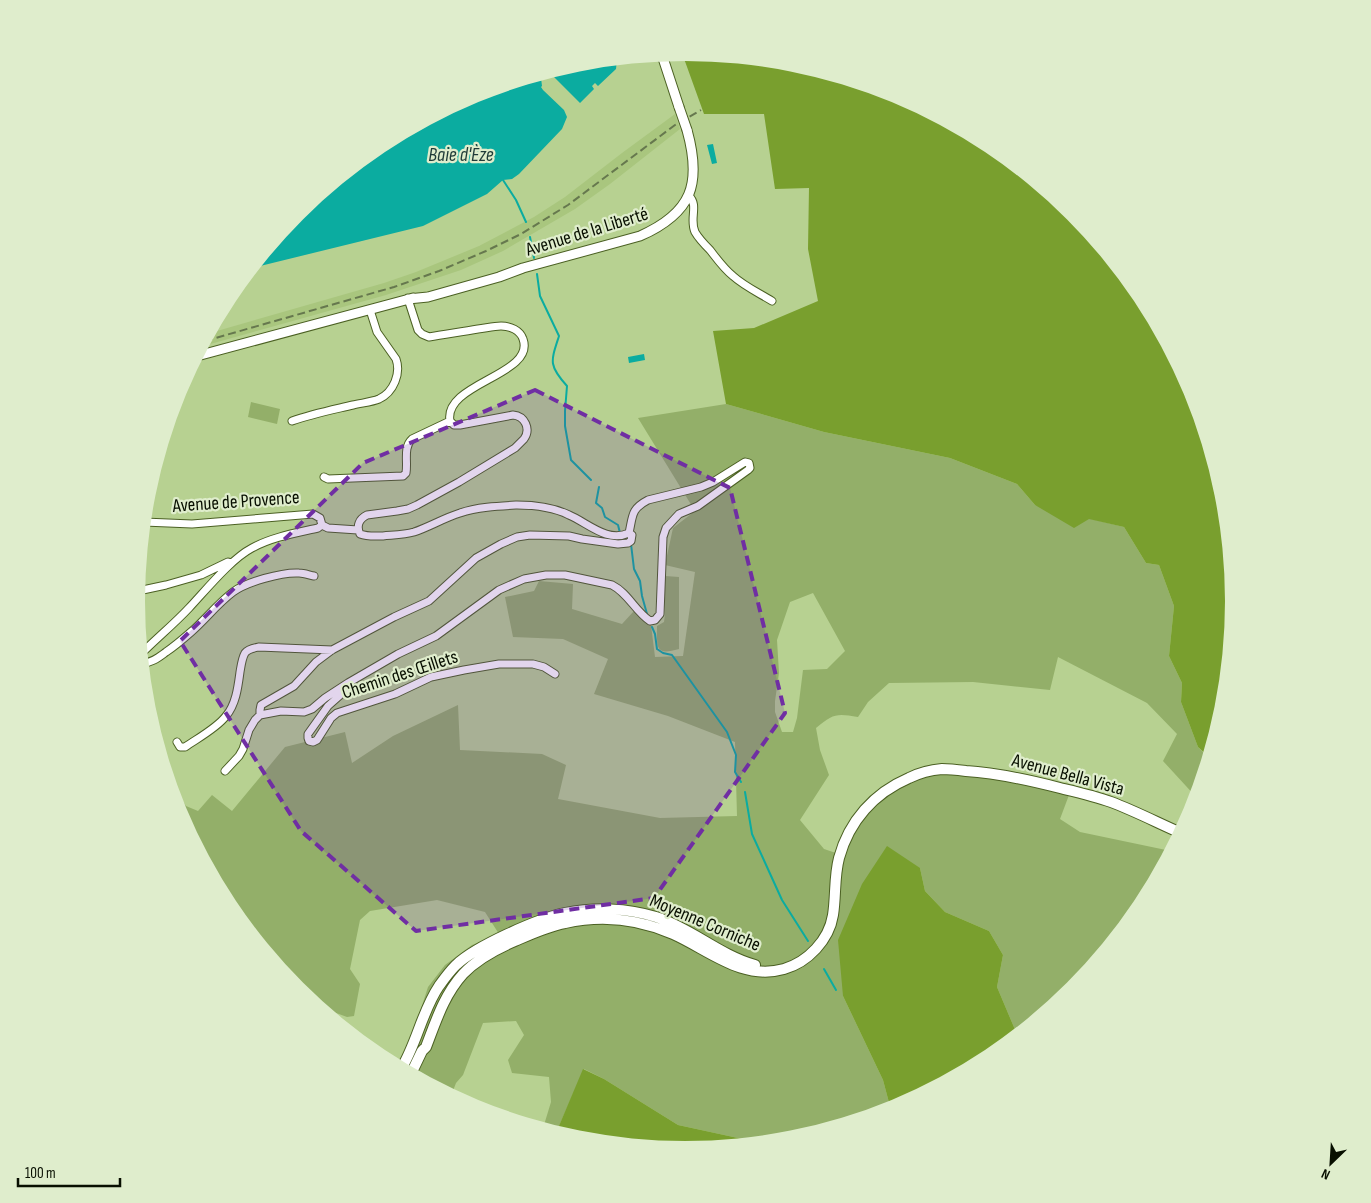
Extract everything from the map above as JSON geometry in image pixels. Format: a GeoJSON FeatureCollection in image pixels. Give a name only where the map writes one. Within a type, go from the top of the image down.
{"type":"FeatureCollection","features":[{"type":"Feature","properties":{"kind":"main road","name":"Avenue de la Liberté"},"geometry":{"type":"LineString","coordinates":[[206,354],[370,310],[500,272],[514,271],[640,236],[656,229],[672,218],[689,196],[693,182],[694,163],[688,130],[664,62]]}},
{"type":"Feature","properties":{"kind":"main road","name":"Moyenne Corniche"},"geometry":{"type":"LineString","coordinates":[[414,1068],[426,1046],[443,1003],[464,974],[495,950],[539,930],[565,923],[598,919],[623,920],[642,923],[673,934],[736,967],[759,972],[775,972],[796,965],[811,955],[829,928],[832,920],[836,872],[842,848],[853,825],[870,804],[890,788],[920,774],[943,769],[971,771]]}},
{"type":"Feature","properties":{"kind":"main road","name":"Avenue Bella Vista"},"geometry":{"type":"LineString","coordinates":[[971,771],[1008,776],[1097,797],[1175,830]]}},
{"type":"Feature","properties":{"kind":"main road","name":"Moyenne Corniche"},"geometry":{"type":"LineString","coordinates":[[405,1063],[438,988],[456,964],[511,933],[565,913],[608,910],[627,911],[650,916],[675,925],[734,958],[755,965],[775,965],[788,962],[800,957],[823,939]]}},
{"type":"Feature","properties":{"kind":"main road"},"geometry":{"type":"LineString","coordinates":[[422,1051],[428,1026],[427,1010],[464,967],[484,953],[495,950]]}},
{"type":"Feature","properties":{"kind":"street"},"geometry":{"type":"LineString","coordinates":[[689,196],[694,204],[692,214],[694,230],[700,239],[734,278],[772,301]]}},
{"type":"Feature","properties":{"kind":"street"},"geometry":{"type":"LineString","coordinates":[[358,530],[358,523],[367,515],[408,509],[459,482],[515,448],[525,438],[526,426],[523,418],[519,416],[513,415],[460,426],[450,421],[449,416],[451,409],[458,399],[473,387],[517,362],[525,349],[521,334],[513,328],[501,326],[428,337],[418,330],[408,299]]}},
{"type":"Feature","properties":{"kind":"street"},"geometry":{"type":"LineString","coordinates":[[292,421],[308,415],[380,399],[392,387],[398,370],[396,359],[377,332],[370,310]]}},
{"type":"Feature","properties":{"kind":"street"},"geometry":{"type":"LineString","coordinates":[[324,477],[328,479],[403,476],[406,473],[408,442],[450,421]]}},
{"type":"Feature","properties":{"kind":"street"},"geometry":{"type":"LineString","coordinates":[[225,771],[239,756],[249,730],[260,715],[281,711],[304,712],[312,709],[348,683],[398,654],[436,636],[499,590],[524,579],[546,575],[566,575],[612,584],[618,588],[644,617],[650,621],[655,620],[660,614],[663,536],[666,528],[679,514],[698,506],[748,470],[750,468],[749,463],[745,462],[713,482],[701,487],[648,500],[640,504],[635,508],[632,515],[629,533],[632,535],[632,538],[628,543],[618,544],[569,536],[530,535],[517,537],[501,544],[476,558],[429,601],[332,650],[316,662],[294,686],[261,705],[260,715]]}},
{"type":"Feature","properties":{"kind":"street","name":"Avenue de Provence"},"geometry":{"type":"LineString","coordinates":[[151,522],[192,524],[246,518],[313,514],[320,518],[322,525],[328,528],[358,530],[360,534],[368,536],[402,535],[469,510],[532,505],[568,515],[609,535],[618,536],[629,533]]}},
{"type":"Feature","properties":{"kind":"street","name":"Avenue de Provence"},"geometry":{"type":"LineString","coordinates":[[147,648],[244,552],[285,536],[318,528],[322,525]]}},
{"type":"Feature","properties":{"kind":"street"},"geometry":{"type":"LineString","coordinates":[[145,589],[200,575],[228,562],[232,563]]}},
{"type":"Feature","properties":{"kind":"street"},"geometry":{"type":"LineString","coordinates":[[149,663],[190,633],[224,600],[242,586],[285,574],[299,573],[314,576]]}},
{"type":"Feature","properties":{"kind":"street"},"geometry":{"type":"LineString","coordinates":[[177,742],[180,747],[185,747],[226,716],[238,690],[242,660],[246,652],[252,648],[332,650]]}},
{"type":"Feature","properties":{"kind":"street","name":"Chemin des Œillets"},"geometry":{"type":"LineString","coordinates":[[348,683],[346,690],[328,706],[308,734],[309,741],[317,740],[327,723],[337,713],[395,694],[431,677],[499,664],[533,664],[544,667],[556,674]]}},
{"type":"Feature","properties":{"kind":"highlighted area"},"geometry":{"type":"Polygon","coordinates":[[[535,390],[730,488],[785,713],[654,898],[416,931],[301,831],[180,641],[363,463],[535,390]]]}},
{"type":"Feature","properties":{"kind":"shaded area"},"geometry":{"type":"Polygon","coordinates":[[[685,61],[721,62],[791,72],[859,90],[892,102],[956,134],[986,152],[1014,173],[1068,219],[1114,273],[1135,301],[1153,331],[1185,395],[1197,428],[1215,496],[1225,566],[1225,637],[1215,707],[1204,752],[1198,747],[1181,702],[1182,683],[1169,656],[1174,606],[1159,565],[1146,563],[1124,527],[1089,519],[1074,528],[1035,505],[1017,484],[950,458],[824,432],[726,404],[713,331],[754,328],[818,301],[808,249],[809,188],[775,189],[764,114],[704,114],[685,61]]]}},
{"type":"Feature","properties":{"kind":"shaded area"},"geometry":{"type":"Polygon","coordinates":[[[675,114],[680,129],[575,209],[503,251],[461,270],[386,295],[211,344],[218,331],[384,283],[479,246],[534,217],[565,197],[675,114]]]}},
{"type":"Feature","properties":{"kind":"shaded area"},"geometry":{"type":"Polygon","coordinates":[[[251,402],[280,409],[277,424],[248,417],[251,402]]]}},
{"type":"Feature","properties":{"kind":"shaded area"},"geometry":{"type":"Polygon","coordinates":[[[726,404],[824,432],[950,458],[1017,484],[1035,505],[1124,527],[1146,563],[1159,565],[1174,606],[1169,656],[1182,683],[1181,702],[1198,747],[1204,753],[1191,791],[1163,761],[1177,734],[1147,703],[1058,657],[1050,690],[973,682],[889,683],[868,702],[858,717],[840,715],[831,717],[816,728],[820,750],[829,775],[800,820],[824,849],[845,856],[850,840],[871,809],[893,791],[918,778],[945,773],[1006,781],[1069,795],[1060,819],[1080,832],[1165,850],[1135,902],[1092,958],[1068,984],[1015,1029],[997,987],[1003,955],[989,931],[945,912],[925,891],[920,868],[843,996],[883,1080],[889,1102],[825,1123],[791,1131],[741,1139],[678,1125],[604,1079],[584,1069],[559,1126],[545,1123],[551,1102],[549,1077],[512,1073],[508,1060],[524,1035],[516,1021],[483,1023],[463,1075],[454,1089],[401,1060],[409,1046],[428,987],[445,965],[472,945],[499,934],[485,912],[437,900],[370,911],[360,920],[350,969],[360,984],[354,1016],[347,1017],[335,1012],[303,984],[257,930],[236,902],[218,872],[184,804],[198,811],[212,795],[232,811],[285,747],[345,732],[352,763],[393,736],[458,705],[460,750],[542,754],[566,765],[558,799],[660,818],[737,816],[735,742],[668,716],[594,694],[608,659],[563,639],[513,637],[505,597],[534,591],[539,581],[573,584],[572,609],[622,624],[634,611],[651,625],[655,657],[683,656],[695,572],[665,565],[673,528],[695,511],[638,418],[726,404]],[[813,593],[790,602],[777,640],[779,673],[775,712],[782,732],[793,732],[797,718],[803,670],[827,669],[845,651],[813,593]]]}},
{"type":"Feature","properties":{"kind":"shaded area"},"geometry":{"type":"Polygon","coordinates":[[[665,576],[679,577],[679,649],[671,651],[661,651],[658,645],[657,634],[657,626],[664,622],[665,576]]]}},
{"type":"Feature","properties":{"kind":"shaded area"},"geometry":{"type":"Polygon","coordinates":[[[887,846],[920,868],[925,891],[945,912],[989,931],[1003,955],[997,987],[1015,1029],[986,1051],[956,1069],[889,1102],[883,1080],[843,996],[838,940],[862,884],[887,846]]]}},
{"type":"Feature","properties":{"kind":"shaded area"},"geometry":{"type":"Polygon","coordinates":[[[583,1069],[604,1079],[678,1125],[741,1139],[686,1142],[650,1141],[615,1137],[559,1126],[583,1069]]]}},
{"type":"Feature","properties":{"kind":"water","name":"Baie d'Èze"},"geometry":{"type":"Polygon","coordinates":[[[616,66],[616,69],[598,86],[595,83],[592,86],[594,89],[580,103],[555,78],[616,66]]]}},
{"type":"Feature","properties":{"kind":"water","name":"Baie d'Èze"},"geometry":{"type":"Polygon","coordinates":[[[541,81],[543,90],[564,110],[567,117],[562,129],[512,179],[503,180],[487,194],[423,226],[263,265],[303,219],[329,195],[385,152],[415,134],[479,102],[541,81]]]}},
{"type":"Feature","properties":{"kind":"water"},"geometry":{"type":"Polygon","coordinates":[[[713,144],[717,163],[712,164],[707,145],[713,144]]]}},
{"type":"Feature","properties":{"kind":"water"},"geometry":{"type":"Polygon","coordinates":[[[644,354],[645,360],[629,363],[628,357],[644,354]]]}},
{"type":"Feature","properties":{"kind":"waterway"},"geometry":{"type":"LineString","coordinates":[[503,180],[516,200],[526,222]]}},
{"type":"Feature","properties":{"kind":"waterway"},"geometry":{"type":"LineString","coordinates":[[530,237],[534,258]]}},
{"type":"Feature","properties":{"kind":"waterway"},"geometry":{"type":"LineString","coordinates":[[537,274],[540,296],[559,336],[553,362],[554,368],[567,386],[565,426],[571,460],[591,480]]}},
{"type":"Feature","properties":{"kind":"waterway"},"geometry":{"type":"LineString","coordinates":[[599,487],[596,503],[602,508],[605,517],[618,525],[620,533]]}},
{"type":"Feature","properties":{"kind":"waterway"},"geometry":{"type":"LineString","coordinates":[[631,544],[634,569],[640,581],[647,614]]}},
{"type":"Feature","properties":{"kind":"waterway"},"geometry":{"type":"LineString","coordinates":[[652,627],[657,649],[672,655],[727,732],[736,755],[735,772],[741,782]]}},
{"type":"Feature","properties":{"kind":"waterway"},"geometry":{"type":"LineString","coordinates":[[745,792],[752,834],[782,900],[808,941]]}},
{"type":"Feature","properties":{"kind":"waterway"},"geometry":{"type":"LineString","coordinates":[[824,969],[836,990]]}},
{"type":"Feature","properties":{"kind":"railway"},"geometry":{"type":"LineString","coordinates":[[214,338],[394,287],[486,251],[521,234],[568,205],[675,125],[701,110]]}}]}
